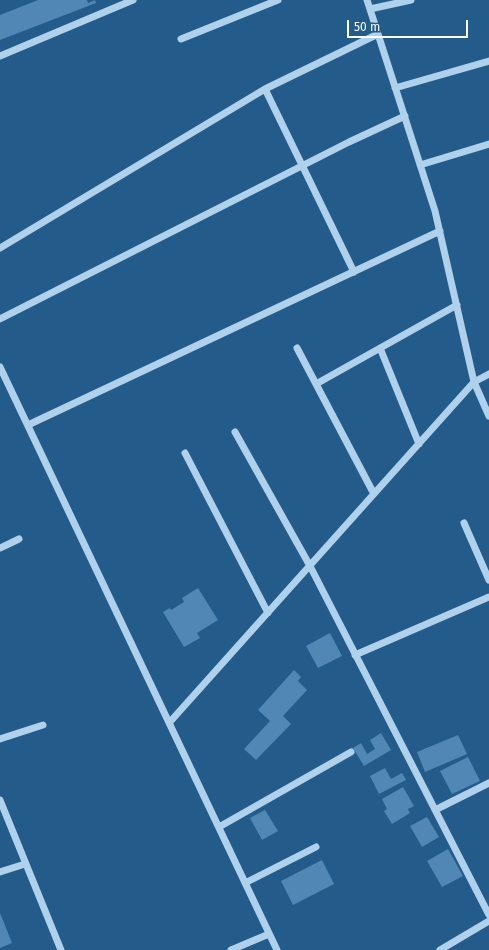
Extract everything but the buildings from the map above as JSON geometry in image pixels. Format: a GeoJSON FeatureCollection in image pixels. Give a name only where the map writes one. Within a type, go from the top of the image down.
{"type":"FeatureCollection","features":[{"type":"Feature","properties":{"kind":"street"},"geometry":{"type":"LineString","coordinates":[[0,56],[133,0]]}},
{"type":"Feature","properties":{"kind":"street"},"geometry":{"type":"LineString","coordinates":[[182,39],[278,0]]}},
{"type":"Feature","properties":{"kind":"street"},"geometry":{"type":"LineString","coordinates":[[367,0],[435,211],[474,382],[489,416]]}},
{"type":"Feature","properties":{"kind":"street"},"geometry":{"type":"LineString","coordinates":[[370,9],[411,0]]}},
{"type":"Feature","properties":{"kind":"street"},"geometry":{"type":"LineString","coordinates":[[0,248],[265,89],[378,34]]}},
{"type":"Feature","properties":{"kind":"street"},"geometry":{"type":"LineString","coordinates":[[395,88],[489,61]]}},
{"type":"Feature","properties":{"kind":"street"},"geometry":{"type":"LineString","coordinates":[[265,89],[354,272]]}},
{"type":"Feature","properties":{"kind":"street"},"geometry":{"type":"LineString","coordinates":[[0,319],[302,166],[405,116]]}},
{"type":"Feature","properties":{"kind":"street"},"geometry":{"type":"LineString","coordinates":[[420,165],[489,144]]}},
{"type":"Feature","properties":{"kind":"street"},"geometry":{"type":"LineString","coordinates":[[28,425],[440,231]]}},
{"type":"Feature","properties":{"kind":"street"},"geometry":{"type":"LineString","coordinates":[[316,384],[457,305]]}},
{"type":"Feature","properties":{"kind":"street"},"geometry":{"type":"LineString","coordinates":[[297,348],[374,494]]}},
{"type":"Feature","properties":{"kind":"street"},"geometry":{"type":"LineString","coordinates":[[380,348],[419,444]]}},
{"type":"Feature","properties":{"kind":"street"},"geometry":{"type":"LineString","coordinates":[[0,367],[277,950]]}},
{"type":"Feature","properties":{"kind":"street"},"geometry":{"type":"LineString","coordinates":[[169,723],[474,382],[489,374]]}},
{"type":"Feature","properties":{"kind":"street"},"geometry":{"type":"LineString","coordinates":[[235,432],[310,566],[489,915]]}},
{"type":"Feature","properties":{"kind":"street"},"geometry":{"type":"LineString","coordinates":[[185,453],[268,613]]}},
{"type":"Feature","properties":{"kind":"street"},"geometry":{"type":"LineString","coordinates":[[464,523],[489,580]]}},
{"type":"Feature","properties":{"kind":"street"},"geometry":{"type":"LineString","coordinates":[[0,548],[19,539]]}},
{"type":"Feature","properties":{"kind":"street"},"geometry":{"type":"LineString","coordinates":[[355,654],[489,597]]}},
{"type":"Feature","properties":{"kind":"street"},"geometry":{"type":"LineString","coordinates":[[0,739],[43,725]]}},
{"type":"Feature","properties":{"kind":"street"},"geometry":{"type":"LineString","coordinates":[[219,827],[351,752]]}},
{"type":"Feature","properties":{"kind":"street"},"geometry":{"type":"LineString","coordinates":[[435,810],[489,783]]}},
{"type":"Feature","properties":{"kind":"street"},"geometry":{"type":"LineString","coordinates":[[0,800],[61,950]]}},
{"type":"Feature","properties":{"kind":"street"},"geometry":{"type":"LineString","coordinates":[[245,883],[316,847]]}},
{"type":"Feature","properties":{"kind":"street"},"geometry":{"type":"LineString","coordinates":[[0,872],[26,864]]}},
{"type":"Feature","properties":{"kind":"street"},"geometry":{"type":"LineString","coordinates":[[440,950],[489,921]]}},
{"type":"Feature","properties":{"kind":"street"},"geometry":{"type":"LineString","coordinates":[[231,950],[269,934]]}}]}
